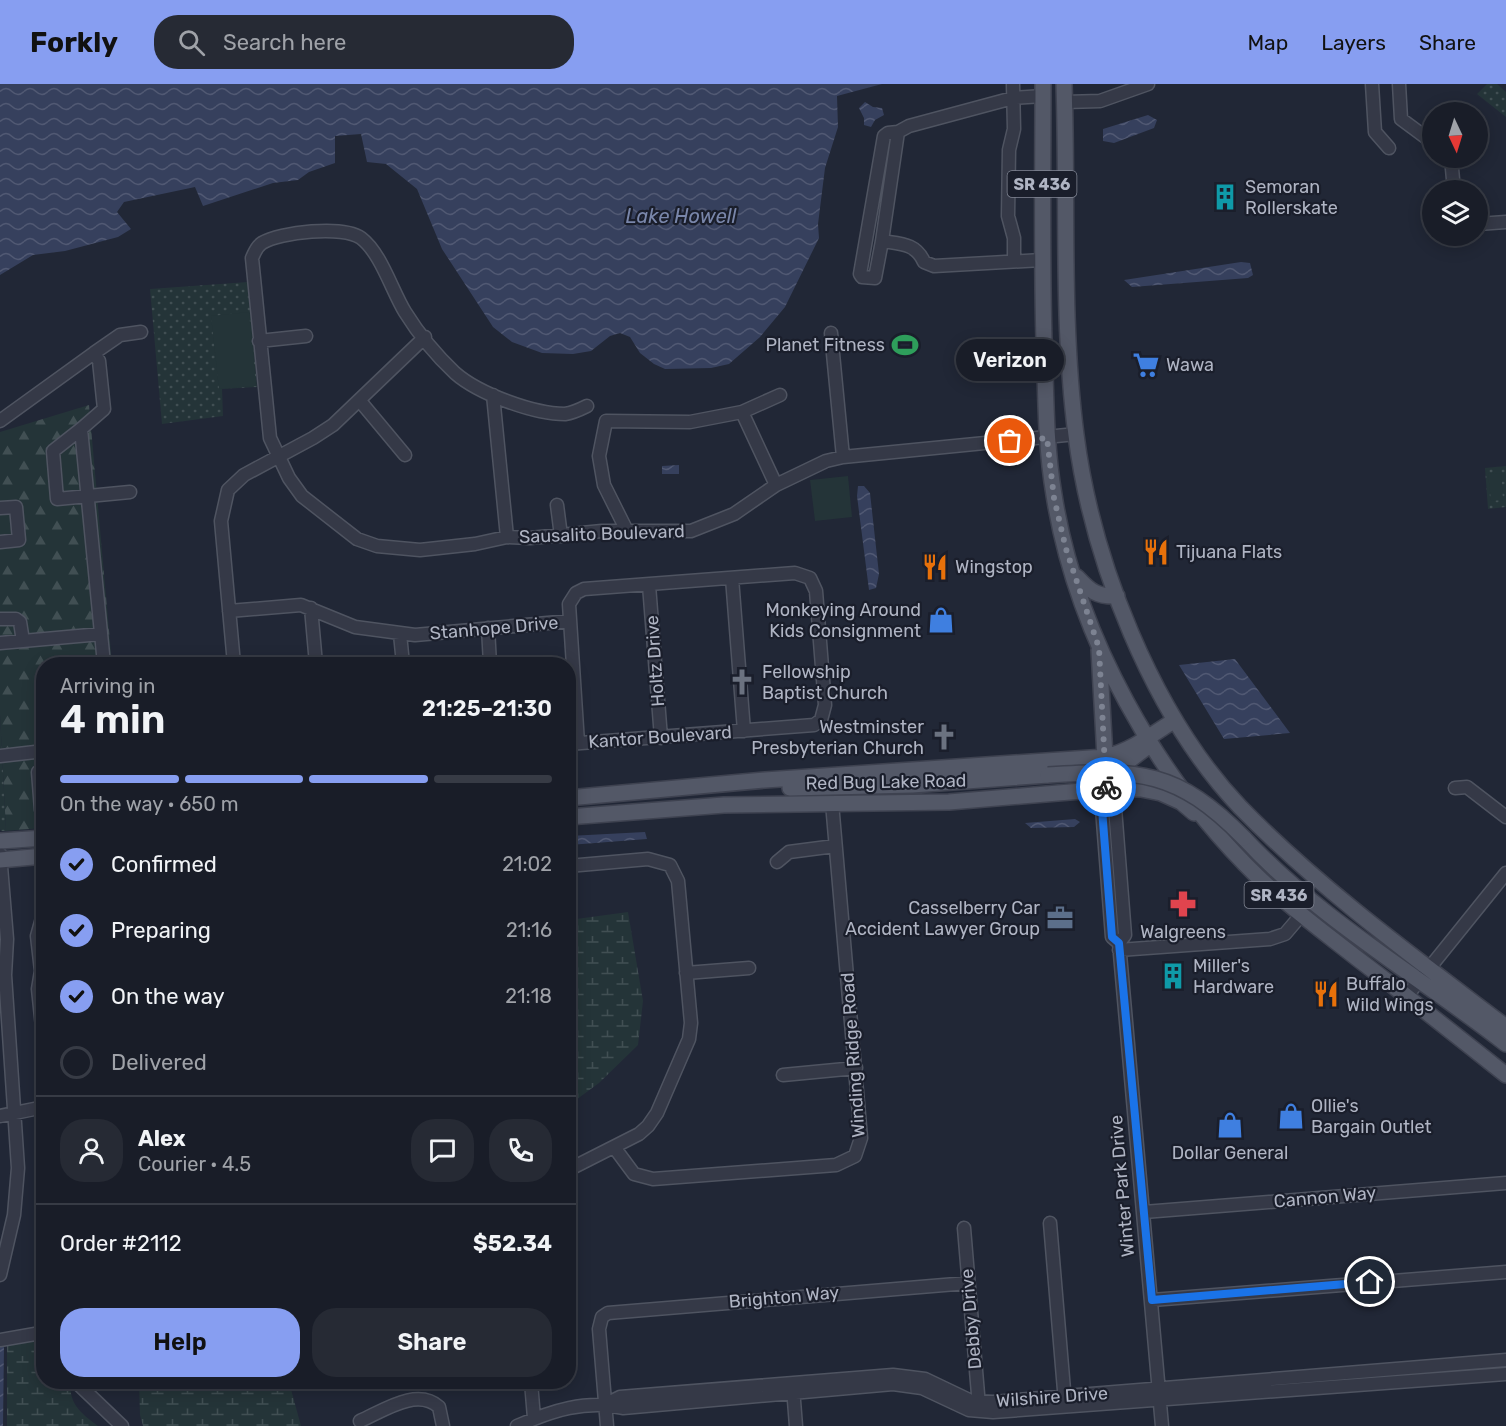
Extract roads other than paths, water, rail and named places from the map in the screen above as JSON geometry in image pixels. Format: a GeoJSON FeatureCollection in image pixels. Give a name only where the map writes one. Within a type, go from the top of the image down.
{"type":"FeatureCollection","features":[{"type":"Feature","properties":{"kind":"main road","name":"SR 436"},"geometry":{"type":"LineString","coordinates":[[1064,84],[1066,262],[1076,434],[1085,487],[1117,596],[1146,663],[1177,723],[1216,779],[1284,849],[1429,968],[1506,1027]]}},
{"type":"Feature","properties":{"kind":"main road","name":"SR 436"},"geometry":{"type":"LineString","coordinates":[[1043,90],[1042,260],[1047,438],[1054,498],[1073,573],[1099,648],[1149,741],[1171,775],[1219,835],[1259,878],[1506,1075]]}},
{"type":"Feature","properties":{"kind":"main road"},"geometry":{"type":"LineString","coordinates":[[1073,573],[1091,591],[1102,597],[1117,596]]}},
{"type":"Feature","properties":{"kind":"main road","name":"Winter Park Drive"},"geometry":{"type":"LineString","coordinates":[[1099,648],[1105,757]]}},
{"type":"Feature","properties":{"kind":"main road","name":"Red Bug Lake Road"},"geometry":{"type":"LineString","coordinates":[[576,797],[765,780],[1105,757],[1119,754],[1149,741],[1177,723]]}},
{"type":"Feature","properties":{"kind":"main road","name":"Red Bug Lake Road"},"geometry":{"type":"LineString","coordinates":[[576,816],[724,805],[948,802],[1107,796],[1126,763],[1149,741]]}},
{"type":"Feature","properties":{"kind":"main road"},"geometry":{"type":"LineString","coordinates":[[628,794],[876,787],[1125,771],[1165,780],[1220,813],[1262,857],[1320,907],[1506,1044]]}},
{"type":"Feature","properties":{"kind":"main road"},"geometry":{"type":"LineString","coordinates":[[1107,796],[1141,789],[1161,793],[1181,802],[1219,835]]}},
{"type":"Feature","properties":{"kind":"main road"},"geometry":{"type":"LineString","coordinates":[[0,841],[36,839]]}},
{"type":"Feature","properties":{"kind":"main road"},"geometry":{"type":"LineString","coordinates":[[0,860],[36,857]]}},
{"type":"Feature","properties":{"kind":"street"},"geometry":{"type":"LineString","coordinates":[[1013,84],[1014,129],[1010,150],[1008,216],[1014,238],[1014,260]]}},
{"type":"Feature","properties":{"kind":"street"},"geometry":{"type":"LineString","coordinates":[[1065,102],[1100,101],[1148,84]]}},
{"type":"Feature","properties":{"kind":"street"},"geometry":{"type":"LineString","coordinates":[[1372,84],[1375,132],[1389,148]]}},
{"type":"Feature","properties":{"kind":"street"},"geometry":{"type":"LineString","coordinates":[[1399,84],[1401,119],[1422,135]]}},
{"type":"Feature","properties":{"kind":"street"},"geometry":{"type":"LineString","coordinates":[[898,132],[875,278],[862,277],[860,274],[884,136],[909,126],[1043,90]]}},
{"type":"Feature","properties":{"kind":"street"},"geometry":{"type":"LineString","coordinates":[[1488,223],[1506,222]]}},
{"type":"Feature","properties":{"kind":"street","name":"Sausalito Boulevard"},"geometry":{"type":"LineString","coordinates":[[425,337],[405,312],[370,249],[360,238],[338,231],[282,236],[263,242],[256,248],[252,258],[268,428],[278,456],[289,478],[308,502],[357,539],[377,546],[420,550],[475,544],[507,537],[561,536],[602,531],[668,533],[701,528],[734,514],[776,485],[826,461],[843,457],[1076,434]]}},
{"type":"Feature","properties":{"kind":"street"},"geometry":{"type":"LineString","coordinates":[[882,242],[912,246],[920,252],[924,262],[934,266],[1042,260]]}},
{"type":"Feature","properties":{"kind":"street"},"geometry":{"type":"LineString","coordinates":[[0,421],[120,335],[141,332]]}},
{"type":"Feature","properties":{"kind":"street"},"geometry":{"type":"LineString","coordinates":[[831,333],[843,457]]}},
{"type":"Feature","properties":{"kind":"street"},"geometry":{"type":"LineString","coordinates":[[259,341],[306,336]]}},
{"type":"Feature","properties":{"kind":"street"},"geometry":{"type":"LineString","coordinates":[[233,657],[221,521],[224,500],[236,481],[313,438],[360,401],[425,337],[455,372],[493,395],[519,405],[567,414],[587,406]]}},
{"type":"Feature","properties":{"kind":"street"},"geometry":{"type":"LineString","coordinates":[[94,353],[99,361],[104,409],[53,451],[57,499],[130,492]]}},
{"type":"Feature","properties":{"kind":"street"},"geometry":{"type":"LineString","coordinates":[[493,395],[507,537]]}},
{"type":"Feature","properties":{"kind":"street"},"geometry":{"type":"LineString","coordinates":[[627,531],[604,485],[599,456],[606,421],[690,422],[742,412],[780,395]]}},
{"type":"Feature","properties":{"kind":"street"},"geometry":{"type":"LineString","coordinates":[[360,401],[405,455]]}},
{"type":"Feature","properties":{"kind":"street"},"geometry":{"type":"LineString","coordinates":[[742,412],[776,485]]}},
{"type":"Feature","properties":{"kind":"street"},"geometry":{"type":"LineString","coordinates":[[81,429],[103,657]]}},
{"type":"Feature","properties":{"kind":"street"},"geometry":{"type":"LineString","coordinates":[[557,505],[561,536]]}},
{"type":"Feature","properties":{"kind":"street"},"geometry":{"type":"LineString","coordinates":[[0,508],[16,507],[19,540],[0,542]]}},
{"type":"Feature","properties":{"kind":"street","name":"Stanhope Drive"},"geometry":{"type":"LineString","coordinates":[[229,611],[302,605],[355,627],[400,634],[570,621],[569,604],[572,598],[584,589],[795,573],[810,578],[816,591],[825,705],[821,720]]}},
{"type":"Feature","properties":{"kind":"street"},"geometry":{"type":"LineString","coordinates":[[732,578],[744,731]]}},
{"type":"Feature","properties":{"kind":"street","name":"Holtz Drive"},"geometry":{"type":"LineString","coordinates":[[650,585],[661,738]]}},
{"type":"Feature","properties":{"kind":"street"},"geometry":{"type":"LineString","coordinates":[[311,608],[315,657]]}},
{"type":"Feature","properties":{"kind":"street"},"geometry":{"type":"LineString","coordinates":[[0,619],[16,619],[20,622],[23,641]]}},
{"type":"Feature","properties":{"kind":"street"},"geometry":{"type":"LineString","coordinates":[[570,621],[571,657]]}},
{"type":"Feature","properties":{"kind":"street"},"geometry":{"type":"LineString","coordinates":[[488,628],[490,657]]}},
{"type":"Feature","properties":{"kind":"street"},"geometry":{"type":"LineString","coordinates":[[0,644],[101,634]]}},
{"type":"Feature","properties":{"kind":"street"},"geometry":{"type":"LineString","coordinates":[[400,634],[402,657]]}},
{"type":"Feature","properties":{"kind":"street","name":"Kantor Boulevard"},"geometry":{"type":"LineString","coordinates":[[576,744],[805,727],[821,720]]}},
{"type":"Feature","properties":{"kind":"street"},"geometry":{"type":"LineString","coordinates":[[0,756],[36,752]]}},
{"type":"Feature","properties":{"kind":"street","name":"Winter Park Drive"},"geometry":{"type":"LineString","coordinates":[[1105,757],[1107,796],[1115,808],[1121,871],[1125,935],[1119,947],[1162,1426]]}},
{"type":"Feature","properties":{"kind":"street"},"geometry":{"type":"LineString","coordinates":[[1455,788],[1467,787],[1506,817]]}},
{"type":"Feature","properties":{"kind":"street","name":"Winding Ridge Road"},"geometry":{"type":"LineString","coordinates":[[614,1146],[634,1174],[653,1179],[836,1165],[847,1162],[855,1156],[861,1138],[832,803]]}},
{"type":"Feature","properties":{"kind":"street"},"geometry":{"type":"LineString","coordinates":[[777,862],[789,852],[835,846]]}},
{"type":"Feature","properties":{"kind":"street"},"geometry":{"type":"LineString","coordinates":[[0,854],[7,939],[5,975],[15,1113],[17,1185],[0,1275]]}},
{"type":"Feature","properties":{"kind":"street"},"geometry":{"type":"LineString","coordinates":[[576,865],[648,859],[669,865],[678,881],[691,1023],[683,1053],[648,1126],[639,1134],[576,1166]]}},
{"type":"Feature","properties":{"kind":"street"},"geometry":{"type":"LineString","coordinates":[[1406,997],[1506,873]]}},
{"type":"Feature","properties":{"kind":"street"},"geometry":{"type":"LineString","coordinates":[[1119,947],[1270,939],[1285,934],[1302,914]]}},
{"type":"Feature","properties":{"kind":"street"},"geometry":{"type":"LineString","coordinates":[[0,963],[5,975]]}},
{"type":"Feature","properties":{"kind":"street"},"geometry":{"type":"LineString","coordinates":[[686,973],[749,968]]}},
{"type":"Feature","properties":{"kind":"street"},"geometry":{"type":"LineString","coordinates":[[783,1075],[856,1068]]}},
{"type":"Feature","properties":{"kind":"street"},"geometry":{"type":"LineString","coordinates":[[0,1116],[36,1109]]}},
{"type":"Feature","properties":{"kind":"street","name":"Cannon Way"},"geometry":{"type":"LineString","coordinates":[[1144,1212],[1506,1183]]}},
{"type":"Feature","properties":{"kind":"street"},"geometry":{"type":"LineString","coordinates":[[1050,1224],[1065,1401]]}},
{"type":"Feature","properties":{"kind":"street","name":"Debby Drive"},"geometry":{"type":"LineString","coordinates":[[964,1228],[979,1405]]}},
{"type":"Feature","properties":{"kind":"street"},"geometry":{"type":"LineString","coordinates":[[1152,1300],[1506,1272]]}},
{"type":"Feature","properties":{"kind":"street","name":"Brighton Way"},"geometry":{"type":"LineString","coordinates":[[606,1404],[599,1329],[602,1317],[616,1311],[968,1283]]}},
{"type":"Feature","properties":{"kind":"street"},"geometry":{"type":"LineString","coordinates":[[0,1340],[36,1334]]}},
{"type":"Feature","properties":{"kind":"street","name":"Wilshire Drive"},"geometry":{"type":"LineString","coordinates":[[1266,1387],[1427,1367],[1506,1360]]}},
{"type":"Feature","properties":{"kind":"street"},"geometry":{"type":"LineString","coordinates":[[1427,1367],[1429,1380]]}},
{"type":"Feature","properties":{"kind":"street","name":"Wilshire Drive"},"geometry":{"type":"LineString","coordinates":[[518,1426],[534,1418],[576,1406],[606,1404],[620,1397],[908,1384],[935,1393],[952,1404],[979,1405],[993,1412],[1065,1401],[1159,1394],[1506,1374]]}},
{"type":"Feature","properties":{"kind":"street"},"geometry":{"type":"LineString","coordinates":[[793,1388],[795,1426]]}},
{"type":"Feature","properties":{"kind":"street"},"geometry":{"type":"LineString","coordinates":[[83,1389],[122,1426]]}},
{"type":"Feature","properties":{"kind":"street"},"geometry":{"type":"LineString","coordinates":[[532,1389],[534,1418]]}},
{"type":"Feature","properties":{"kind":"street"},"geometry":{"type":"LineString","coordinates":[[360,1421],[413,1399],[423,1398],[439,1407],[443,1426]]}},
{"type":"Feature","properties":{"kind":"street"},"geometry":{"type":"LineString","coordinates":[[606,1404],[607,1426]]}},
{"type":"Feature","properties":{"kind":"water","name":"Lake Howell"},"geometry":{"type":"Polygon","coordinates":[[[0,84],[882,84],[837,96],[838,127],[825,168],[818,224],[819,238],[785,307],[760,337],[729,364],[711,368],[665,369],[640,353],[630,337],[620,333],[610,336],[591,351],[573,354],[542,353],[512,342],[493,327],[442,249],[417,189],[386,164],[367,162],[361,134],[335,136],[335,163],[309,172],[298,180],[273,183],[203,206],[195,187],[124,202],[117,212],[131,229],[118,237],[65,251],[33,255],[0,275],[0,84]]]}},
{"type":"Feature","properties":{"kind":"water"},"geometry":{"type":"Polygon","coordinates":[[[865,102],[873,107],[882,108],[884,115],[875,120],[871,127],[864,125],[864,118],[859,108],[865,102]]]}},
{"type":"Feature","properties":{"kind":"water"},"geometry":{"type":"Polygon","coordinates":[[[1148,115],[1157,120],[1154,128],[1114,143],[1103,141],[1103,129],[1148,115]]]}},
{"type":"Feature","properties":{"kind":"water"},"geometry":{"type":"Polygon","coordinates":[[[1241,262],[1250,263],[1253,275],[1248,278],[1132,287],[1124,280],[1241,262]]]}},
{"type":"Feature","properties":{"kind":"water"},"geometry":{"type":"Polygon","coordinates":[[[679,465],[679,474],[662,474],[662,466],[679,465]]]}},
{"type":"Feature","properties":{"kind":"water"},"geometry":{"type":"Polygon","coordinates":[[[858,486],[864,486],[870,493],[879,574],[876,588],[869,590],[857,496],[858,486]]]}},
{"type":"Feature","properties":{"kind":"water"},"geometry":{"type":"Polygon","coordinates":[[[1235,659],[1290,733],[1224,739],[1179,665],[1235,659]]]}},
{"type":"Feature","properties":{"kind":"water"},"geometry":{"type":"Polygon","coordinates":[[[1075,819],[1080,822],[1074,827],[1031,828],[1025,823],[1075,819]]]}},
{"type":"Feature","properties":{"kind":"water"},"geometry":{"type":"Polygon","coordinates":[[[645,832],[647,839],[576,844],[576,836],[645,832]]]}},
{"type":"Feature","properties":{"kind":"water"},"geometry":{"type":"Polygon","coordinates":[[[0,1342],[4,1344],[3,1426],[0,1426],[0,1342]]]}},
{"type":"Feature","properties":{"kind":"place","name":"Semoran Rollerskate"},"geometry":{"type":"Point","coordinates":[1225,197]}},
{"type":"Feature","properties":{"kind":"place","name":"Planet Fitness"},"geometry":{"type":"Point","coordinates":[905,345]}},
{"type":"Feature","properties":{"kind":"place","name":"Wawa"},"geometry":{"type":"Point","coordinates":[1146,365]}},
{"type":"Feature","properties":{"kind":"place","name":"Verizon"},"geometry":{"type":"Point","coordinates":[1010,441]}},
{"type":"Feature","properties":{"kind":"place","name":"Tijuana Flats"},"geometry":{"type":"Point","coordinates":[1156,552]}},
{"type":"Feature","properties":{"kind":"place","name":"Wingstop"},"geometry":{"type":"Point","coordinates":[935,567]}},
{"type":"Feature","properties":{"kind":"place","name":"Monkeying Around Kids Consignment"},"geometry":{"type":"Point","coordinates":[941,620]}},
{"type":"Feature","properties":{"kind":"place","name":"Fellowship Baptist Church"},"geometry":{"type":"Point","coordinates":[742,682]}},
{"type":"Feature","properties":{"kind":"place","name":"Westminster Presbyterian Church"},"geometry":{"type":"Point","coordinates":[944,737]}},
{"type":"Feature","properties":{"kind":"place","name":"Walgreens"},"geometry":{"type":"Point","coordinates":[1183,904]}},
{"type":"Feature","properties":{"kind":"place","name":"Casselberry Car Accident Lawyer Group"},"geometry":{"type":"Point","coordinates":[1060,918]}},
{"type":"Feature","properties":{"kind":"place","name":"Miller's Hardware"},"geometry":{"type":"Point","coordinates":[1173,976]}},
{"type":"Feature","properties":{"kind":"place","name":"Buffalo Wild Wings"},"geometry":{"type":"Point","coordinates":[1326,994]}},
{"type":"Feature","properties":{"kind":"place","name":"Ollie's Bargain Outlet"},"geometry":{"type":"Point","coordinates":[1291,1116]}},
{"type":"Feature","properties":{"kind":"place","name":"Dollar General"},"geometry":{"type":"Point","coordinates":[1230,1125]}}]}
